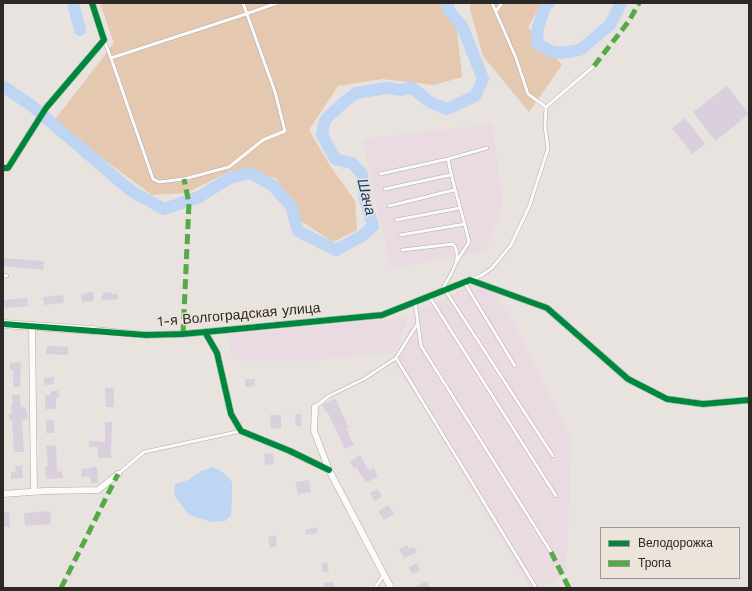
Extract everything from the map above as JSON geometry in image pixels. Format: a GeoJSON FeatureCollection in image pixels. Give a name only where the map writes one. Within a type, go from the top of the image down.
{"type":"FeatureCollection","features":[{"type":"Feature","properties":{"kind":"street"},"geometry":{"type":"LineString","coordinates":[[3,168],[8,168],[46,108],[104,40],[92,3]]}},
{"type":"Feature","properties":{"kind":"street"},"geometry":{"type":"LineString","coordinates":[[470,280],[547,308],[628,379],[667,399],[703,404],[749,400]]}},
{"type":"Feature","properties":{"kind":"street","name":"1-я Волгоградская улица"},"geometry":{"type":"LineString","coordinates":[[3,324],[146,335],[205,332],[382,315],[470,280]]}},
{"type":"Feature","properties":{"kind":"street"},"geometry":{"type":"LineString","coordinates":[[32,326],[34,491]]}},
{"type":"Feature","properties":{"kind":"street"},"geometry":{"type":"LineString","coordinates":[[205,332],[216,353],[231,414],[241,431],[290,451],[330,470]]}},
{"type":"Feature","properties":{"kind":"street"},"geometry":{"type":"LineString","coordinates":[[315,407],[314,431],[330,470],[391,588]]}},
{"type":"Feature","properties":{"kind":"street"},"geometry":{"type":"LineString","coordinates":[[3,494],[34,491],[98,490],[118,474]]}},
{"type":"Feature","properties":{"kind":"lane"},"geometry":{"type":"LineString","coordinates":[[104,40],[153,179],[159,182],[184,179],[229,166],[264,140],[285,131],[275,92],[243,3]]}},
{"type":"Feature","properties":{"kind":"lane"},"geometry":{"type":"LineString","coordinates":[[111,58],[277,3]]}},
{"type":"Feature","properties":{"kind":"lane"},"geometry":{"type":"LineString","coordinates":[[492,3],[516,58],[528,94],[546,108]]}},
{"type":"Feature","properties":{"kind":"lane"},"geometry":{"type":"LineString","coordinates":[[496,11],[502,3]]}},
{"type":"Feature","properties":{"kind":"lane"},"geometry":{"type":"LineString","coordinates":[[470,280],[482,275],[492,268],[511,245],[529,206],[548,149],[545,126],[546,108],[594,66]]}},
{"type":"Feature","properties":{"kind":"lane"},"geometry":{"type":"LineString","coordinates":[[380,174],[448,159],[487,148]]}},
{"type":"Feature","properties":{"kind":"lane"},"geometry":{"type":"LineString","coordinates":[[448,159],[450,175],[469,242],[457,261],[443,291],[553,456]]}},
{"type":"Feature","properties":{"kind":"lane"},"geometry":{"type":"LineString","coordinates":[[385,189],[450,175]]}},
{"type":"Feature","properties":{"kind":"lane"},"geometry":{"type":"LineString","coordinates":[[389,206],[454,190]]}},
{"type":"Feature","properties":{"kind":"lane"},"geometry":{"type":"LineString","coordinates":[[396,220],[460,208]]}},
{"type":"Feature","properties":{"kind":"lane"},"geometry":{"type":"LineString","coordinates":[[400,235],[465,224]]}},
{"type":"Feature","properties":{"kind":"lane"},"geometry":{"type":"LineString","coordinates":[[402,250],[453,244],[456,247],[457,261]]}},
{"type":"Feature","properties":{"kind":"lane"},"geometry":{"type":"LineString","coordinates":[[464,282],[515,366]]}},
{"type":"Feature","properties":{"kind":"lane"},"geometry":{"type":"LineString","coordinates":[[429,296],[556,496]]}},
{"type":"Feature","properties":{"kind":"lane"},"geometry":{"type":"LineString","coordinates":[[415,302],[421,346],[551,552]]}},
{"type":"Feature","properties":{"kind":"lane"},"geometry":{"type":"LineString","coordinates":[[315,407],[329,396],[364,379],[396,358],[418,323]]}},
{"type":"Feature","properties":{"kind":"lane"},"geometry":{"type":"LineString","coordinates":[[396,358],[535,586]]}},
{"type":"Feature","properties":{"kind":"lane"},"geometry":{"type":"LineString","coordinates":[[118,474],[144,452],[241,431]]}},
{"type":"Feature","properties":{"kind":"lane"},"geometry":{"type":"LineString","coordinates":[[375,588],[384,574]]}},
{"type":"Feature","properties":{"kind":"shaded area"},"geometry":{"type":"Polygon","coordinates":[[[100,3],[454,3],[462,77],[434,85],[382,79],[338,86],[309,130],[329,164],[355,201],[357,230],[333,242],[295,217],[276,178],[231,171],[186,193],[152,195],[53,122],[114,43],[100,3]]]}},
{"type":"Feature","properties":{"kind":"shaded area"},"geometry":{"type":"Polygon","coordinates":[[[470,3],[542,3],[528,27],[562,65],[529,112],[483,56],[470,9],[470,3]]]}},
{"type":"Feature","properties":{"kind":"shaded area"},"geometry":{"type":"Polygon","coordinates":[[[492,124],[503,205],[485,251],[391,269],[362,139],[492,124]]]}},
{"type":"Feature","properties":{"kind":"shaded area"},"geometry":{"type":"Polygon","coordinates":[[[472,286],[493,292],[513,321],[572,441],[566,569],[543,588],[530,588],[420,402],[391,359],[397,352],[421,309],[472,286]]]}},
{"type":"Feature","properties":{"kind":"shaded area"},"geometry":{"type":"Polygon","coordinates":[[[408,318],[396,352],[308,361],[232,360],[228,334],[408,318]]]}},
{"type":"Feature","properties":{"kind":"water"},"geometry":{"type":"Polygon","coordinates":[[[213,467],[223,472],[232,482],[231,516],[225,521],[211,522],[189,515],[174,495],[175,484],[188,480],[201,471],[213,467]]]}},
{"type":"Feature","properties":{"kind":"building"},"geometry":{"type":"Polygon","coordinates":[[[727,86],[749,114],[715,141],[693,112],[727,86]]]}},
{"type":"Feature","properties":{"kind":"building"},"geometry":{"type":"Polygon","coordinates":[[[685,118],[705,144],[692,154],[672,128],[685,118]]]}},
{"type":"Feature","properties":{"kind":"building"},"geometry":{"type":"Polygon","coordinates":[[[3,258],[44,261],[43,270],[3,266],[3,258]]]}},
{"type":"Feature","properties":{"kind":"building"},"geometry":{"type":"Polygon","coordinates":[[[93,292],[94,301],[82,302],[81,294],[93,292]]]}},
{"type":"Feature","properties":{"kind":"building"},"geometry":{"type":"Polygon","coordinates":[[[112,292],[112,294],[118,294],[118,299],[102,301],[101,296],[103,296],[103,293],[112,292]]]}},
{"type":"Feature","properties":{"kind":"building"},"geometry":{"type":"Polygon","coordinates":[[[63,295],[64,303],[44,305],[43,297],[63,295]]]}},
{"type":"Feature","properties":{"kind":"building"},"geometry":{"type":"Polygon","coordinates":[[[27,298],[28,306],[5,308],[4,300],[27,298]]]}},
{"type":"Feature","properties":{"kind":"building"},"geometry":{"type":"Polygon","coordinates":[[[47,346],[68,347],[68,355],[46,354],[47,346]]]}},
{"type":"Feature","properties":{"kind":"building"},"geometry":{"type":"Polygon","coordinates":[[[21,362],[20,387],[13,387],[13,370],[10,370],[10,363],[21,362]]]}},
{"type":"Feature","properties":{"kind":"building"},"geometry":{"type":"Polygon","coordinates":[[[54,377],[54,384],[44,385],[44,378],[54,377]]]}},
{"type":"Feature","properties":{"kind":"building"},"geometry":{"type":"Polygon","coordinates":[[[245,379],[255,379],[255,386],[245,387],[245,379]]]}},
{"type":"Feature","properties":{"kind":"building"},"geometry":{"type":"Polygon","coordinates":[[[105,388],[114,388],[114,407],[106,407],[105,388]]]}},
{"type":"Feature","properties":{"kind":"building"},"geometry":{"type":"Polygon","coordinates":[[[51,391],[59,391],[59,398],[56,398],[56,409],[45,409],[45,395],[51,395],[51,391]]]}},
{"type":"Feature","properties":{"kind":"building"},"geometry":{"type":"Polygon","coordinates":[[[12,395],[20,395],[21,407],[26,407],[28,419],[22,420],[24,452],[14,452],[12,420],[9,420],[9,414],[12,414],[12,395]]]}},
{"type":"Feature","properties":{"kind":"building"},"geometry":{"type":"Polygon","coordinates":[[[335,398],[349,428],[346,429],[354,445],[345,449],[328,413],[322,405],[335,398]]]}},
{"type":"Feature","properties":{"kind":"building"},"geometry":{"type":"Polygon","coordinates":[[[295,414],[301,414],[302,426],[296,426],[295,414]]]}},
{"type":"Feature","properties":{"kind":"building"},"geometry":{"type":"Polygon","coordinates":[[[270,415],[281,415],[281,428],[271,429],[270,415]]]}},
{"type":"Feature","properties":{"kind":"building"},"geometry":{"type":"Polygon","coordinates":[[[46,420],[54,420],[54,433],[46,433],[46,420]]]}},
{"type":"Feature","properties":{"kind":"building"},"geometry":{"type":"Polygon","coordinates":[[[105,422],[112,422],[111,458],[98,458],[98,447],[89,447],[89,441],[105,442],[105,422]]]}},
{"type":"Feature","properties":{"kind":"building"},"geometry":{"type":"Polygon","coordinates":[[[56,445],[57,472],[62,471],[63,478],[46,479],[45,466],[48,466],[46,446],[56,445]]]}},
{"type":"Feature","properties":{"kind":"building"},"geometry":{"type":"Polygon","coordinates":[[[273,453],[274,464],[265,465],[264,454],[273,453]]]}},
{"type":"Feature","properties":{"kind":"building"},"geometry":{"type":"Polygon","coordinates":[[[360,455],[369,471],[374,468],[378,476],[366,483],[356,467],[354,469],[350,461],[360,455]]]}},
{"type":"Feature","properties":{"kind":"building"},"geometry":{"type":"Polygon","coordinates":[[[15,466],[22,466],[23,478],[11,479],[11,472],[16,472],[15,466]]]}},
{"type":"Feature","properties":{"kind":"building"},"geometry":{"type":"Polygon","coordinates":[[[97,467],[98,483],[91,483],[91,478],[89,478],[89,476],[82,477],[81,469],[97,467]]]}},
{"type":"Feature","properties":{"kind":"building"},"geometry":{"type":"Polygon","coordinates":[[[309,480],[311,492],[298,494],[295,482],[309,480]]]}},
{"type":"Feature","properties":{"kind":"building"},"geometry":{"type":"Polygon","coordinates":[[[378,489],[382,497],[374,501],[370,493],[378,489]]]}},
{"type":"Feature","properties":{"kind":"building"},"geometry":{"type":"Polygon","coordinates":[[[389,505],[394,514],[384,520],[378,511],[389,505]]]}},
{"type":"Feature","properties":{"kind":"building"},"geometry":{"type":"Polygon","coordinates":[[[50,511],[51,524],[25,526],[24,513],[50,511]]]}},
{"type":"Feature","properties":{"kind":"building"},"geometry":{"type":"Polygon","coordinates":[[[3,512],[9,512],[10,527],[3,527],[3,512]]]}},
{"type":"Feature","properties":{"kind":"building"},"geometry":{"type":"Polygon","coordinates":[[[317,527],[318,533],[306,535],[305,530],[317,527]]]}},
{"type":"Feature","properties":{"kind":"building"},"geometry":{"type":"Polygon","coordinates":[[[276,535],[277,546],[270,548],[268,537],[276,535]]]}},
{"type":"Feature","properties":{"kind":"building"},"geometry":{"type":"Polygon","coordinates":[[[407,545],[409,549],[414,547],[417,552],[404,558],[399,549],[407,545]]]}},
{"type":"Feature","properties":{"kind":"building"},"geometry":{"type":"Polygon","coordinates":[[[327,562],[329,571],[323,572],[321,563],[327,562]]]}},
{"type":"Feature","properties":{"kind":"building"},"geometry":{"type":"Polygon","coordinates":[[[417,563],[420,570],[412,574],[409,567],[417,563]]]}},
{"type":"Feature","properties":{"kind":"building"},"geometry":{"type":"Polygon","coordinates":[[[427,581],[430,588],[411,588],[427,581]]]}},
{"type":"Feature","properties":{"kind":"building"},"geometry":{"type":"Polygon","coordinates":[[[333,582],[334,588],[324,588],[323,583],[333,582]]]}},
{"type":"Feature","properties":{"kind":"waterway"},"geometry":{"type":"LineString","coordinates":[[73,3],[80,30]]}},
{"type":"Feature","properties":{"kind":"waterway","name":"Шача"},"geometry":{"type":"LineString","coordinates":[[3,86],[32,106],[131,191],[164,209],[199,197],[230,178],[250,173],[272,185],[291,206],[298,231],[336,250],[362,236],[373,226],[365,199],[362,174],[352,163],[335,159],[322,135],[325,120],[356,93],[387,88],[402,90],[411,87],[430,102],[447,109],[475,96],[483,79],[462,26],[448,10],[448,3]]}},
{"type":"Feature","properties":{"kind":"waterway","name":"Шача"},"geometry":{"type":"LineString","coordinates":[[549,3],[546,5],[538,27],[537,43],[550,51],[561,53],[580,50],[610,25],[621,3]]}},
{"type":"Feature","properties":{"kind":"marked path"},"geometry":{"type":"LineString","coordinates":[[594,66],[629,21],[639,3]]}},
{"type":"Feature","properties":{"kind":"marked path"},"geometry":{"type":"LineString","coordinates":[[183,334],[189,203],[184,179]]}},
{"type":"Feature","properties":{"kind":"marked path"},"geometry":{"type":"LineString","coordinates":[[61,588],[118,474]]}},
{"type":"Feature","properties":{"kind":"marked path"},"geometry":{"type":"LineString","coordinates":[[551,552],[569,588]]}},
{"type":"Feature","properties":{"kind":"cycle path"},"geometry":{"type":"LineString","coordinates":[[3,168],[8,168],[46,108],[104,40],[92,3]]}},
{"type":"Feature","properties":{"kind":"cycle path"},"geometry":{"type":"LineString","coordinates":[[3,324],[146,335],[205,332],[382,315],[470,280],[547,308],[628,379],[667,399],[703,404],[749,400]]}},
{"type":"Feature","properties":{"kind":"cycle path"},"geometry":{"type":"LineString","coordinates":[[205,332],[217,353],[231,414],[241,431],[290,451],[329,470]]}}]}
